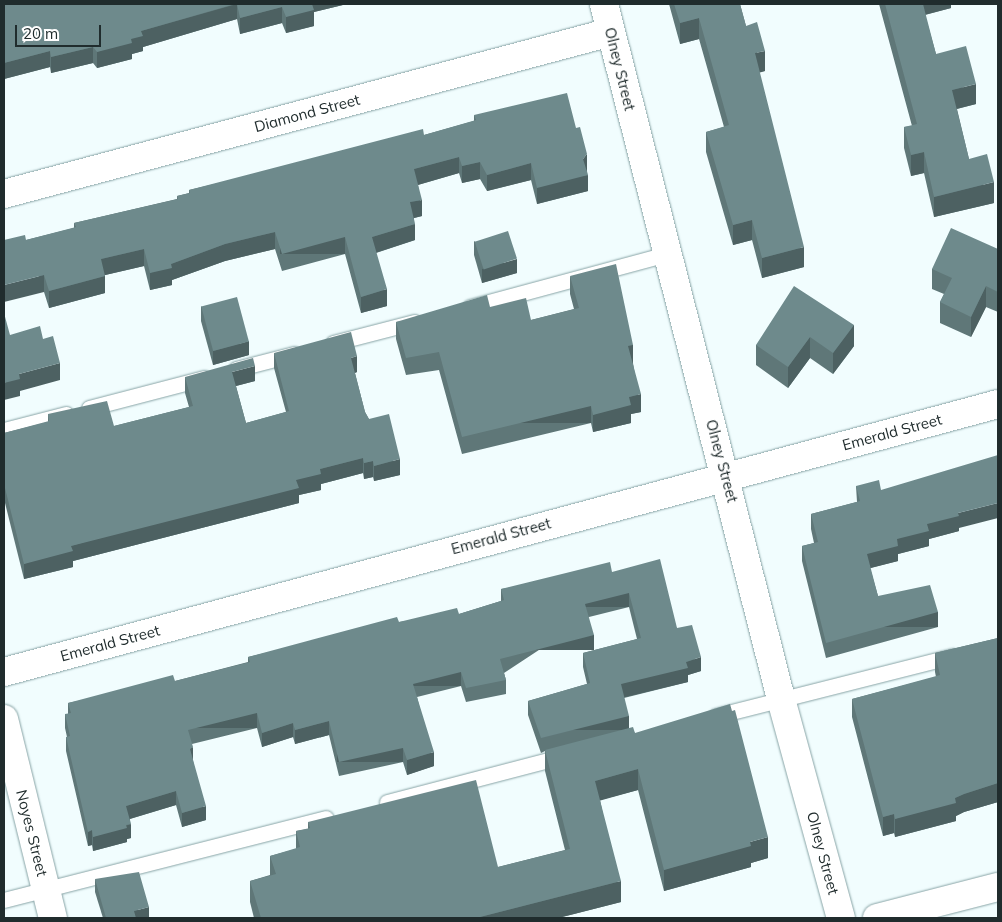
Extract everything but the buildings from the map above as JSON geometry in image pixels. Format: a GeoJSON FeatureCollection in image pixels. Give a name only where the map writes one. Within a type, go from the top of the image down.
{"type":"FeatureCollection","features":[{"type":"Feature","properties":{"kind":"street","name":"Olney Street"},"geometry":{"type":"LineString","coordinates":[[604,4],[667,254],[726,475],[781,699],[841,918]]}},
{"type":"Feature","properties":{"kind":"street","name":"Diamond Street"},"geometry":{"type":"LineString","coordinates":[[4,194],[611,32]]}},
{"type":"Feature","properties":{"kind":"street","name":"Emerald Street"},"geometry":{"type":"LineString","coordinates":[[4,672],[726,475],[998,404]]}},
{"type":"Feature","properties":{"kind":"street","name":"Noyes Street"},"geometry":{"type":"LineString","coordinates":[[4,719],[53,918]]}},
{"type":"Feature","properties":{"kind":"street"},"geometry":{"type":"LineString","coordinates":[[877,918],[998,887]]}},
{"type":"Feature","properties":{"kind":"lane"},"geometry":{"type":"LineString","coordinates":[[457,310],[667,254]]}},
{"type":"Feature","properties":{"kind":"lane"},"geometry":{"type":"LineString","coordinates":[[4,430],[429,318]]}},
{"type":"Feature","properties":{"kind":"lane"},"geometry":{"type":"LineString","coordinates":[[705,719],[970,652]]}},
{"type":"Feature","properties":{"kind":"lane"},"geometry":{"type":"LineString","coordinates":[[370,807],[580,752]]}},
{"type":"Feature","properties":{"kind":"lane"},"geometry":{"type":"LineString","coordinates":[[4,900],[341,814]]}}]}
